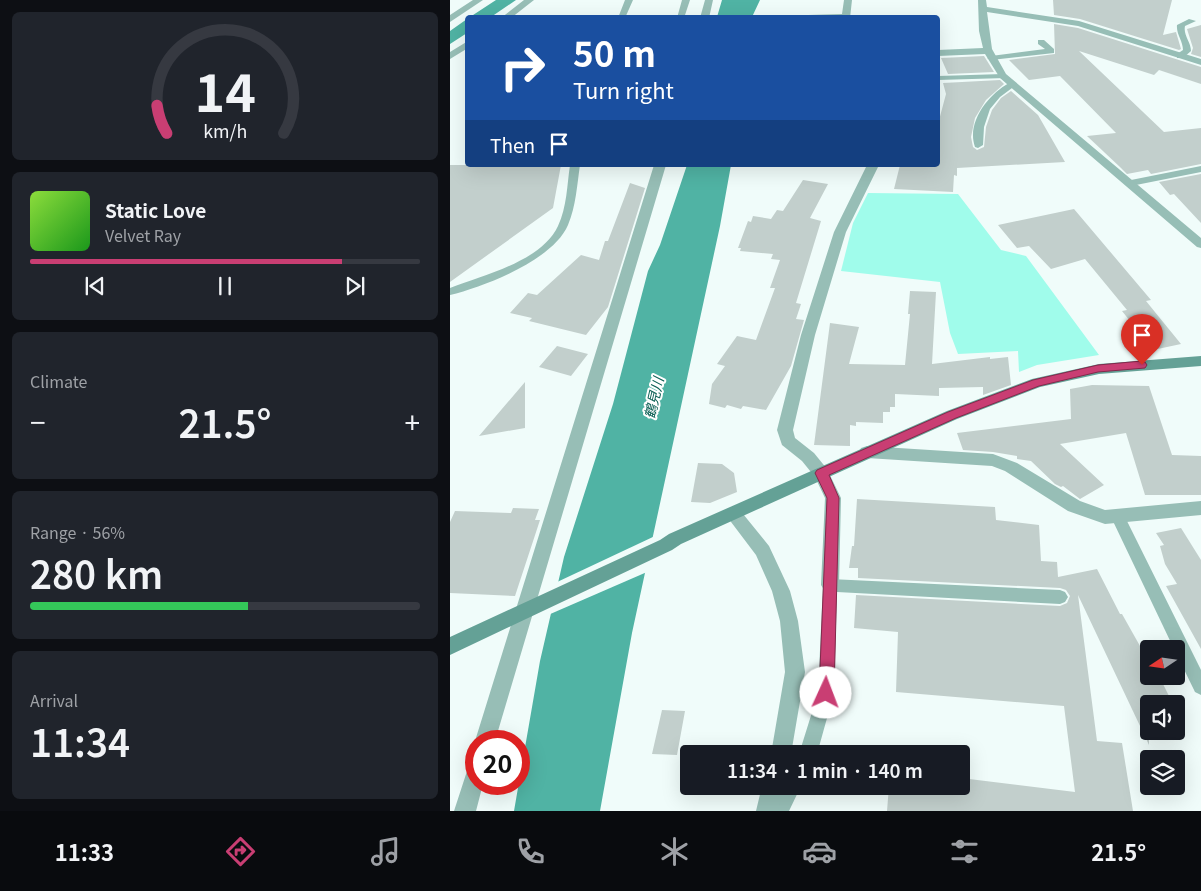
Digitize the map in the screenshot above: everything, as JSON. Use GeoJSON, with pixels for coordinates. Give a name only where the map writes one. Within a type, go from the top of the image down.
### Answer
{"type":"FeatureCollection","features":[{"type":"Feature","properties":{"kind":"street"},"geometry":{"type":"LineString","coordinates":[[450,19],[479,0]]}},
{"type":"Feature","properties":{"kind":"street"},"geometry":{"type":"LineString","coordinates":[[509,15],[530,0]]}},
{"type":"Feature","properties":{"kind":"street"},"geometry":{"type":"LineString","coordinates":[[705,15],[709,0]]}},
{"type":"Feature","properties":{"kind":"street"},"geometry":{"type":"LineString","coordinates":[[846,15],[848,0]]}},
{"type":"Feature","properties":{"kind":"street"},"geometry":{"type":"LineString","coordinates":[[1201,62],[1078,24],[982,4],[989,55],[1003,76],[1201,244]]}},
{"type":"Feature","properties":{"kind":"street"},"geometry":{"type":"LineString","coordinates":[[450,56],[455,49]]}},
{"type":"Feature","properties":{"kind":"street"},"geometry":{"type":"LineString","coordinates":[[940,53],[989,55]]}},
{"type":"Feature","properties":{"kind":"street"},"geometry":{"type":"LineString","coordinates":[[490,730],[531,609],[659,167]]}},
{"type":"Feature","properties":{"kind":"street"},"geometry":{"type":"LineString","coordinates":[[830,584],[833,498],[822,473],[788,441],[784,430],[808,335],[840,232],[872,167]]}},
{"type":"Feature","properties":{"kind":"street"},"geometry":{"type":"LineString","coordinates":[[450,646],[732,514],[952,415],[1037,383],[1098,368],[1201,361]]}},
{"type":"Feature","properties":{"kind":"street"},"geometry":{"type":"LineString","coordinates":[[867,452],[993,460],[1011,466],[1089,513],[1105,517],[1201,508]]}},
{"type":"Feature","properties":{"kind":"street"},"geometry":{"type":"LineString","coordinates":[[732,514],[763,551],[781,591],[789,621],[795,672],[783,745]]}},
{"type":"Feature","properties":{"kind":"street"},"geometry":{"type":"LineString","coordinates":[[465,811],[470,795]]}},
{"type":"Feature","properties":{"kind":"street"},"geometry":{"type":"LineString","coordinates":[[767,811],[771,795]]}},
{"type":"Feature","properties":{"kind":"lane"},"geometry":{"type":"LineString","coordinates":[[622,15],[629,0]]}},
{"type":"Feature","properties":{"kind":"lane"},"geometry":{"type":"LineString","coordinates":[[681,15],[686,0]]}},
{"type":"Feature","properties":{"kind":"lane"},"geometry":{"type":"LineString","coordinates":[[1180,56],[1187,51],[1187,44],[1180,31],[1182,25],[1192,21]]}},
{"type":"Feature","properties":{"kind":"lane"},"geometry":{"type":"LineString","coordinates":[[989,55],[1051,51],[1042,42]]}},
{"type":"Feature","properties":{"kind":"lane"},"geometry":{"type":"LineString","coordinates":[[940,78],[1003,76]]}},
{"type":"Feature","properties":{"kind":"lane"},"geometry":{"type":"LineString","coordinates":[[978,145],[977,132],[983,113],[1002,89],[1012,85]]}},
{"type":"Feature","properties":{"kind":"lane"},"geometry":{"type":"LineString","coordinates":[[450,292],[534,257],[557,238],[564,224],[575,167]]}},
{"type":"Feature","properties":{"kind":"lane"},"geometry":{"type":"LineString","coordinates":[[1131,183],[1201,169]]}},
{"type":"Feature","properties":{"kind":"lane"},"geometry":{"type":"LineString","coordinates":[[1118,517],[1201,687]]}},
{"type":"Feature","properties":{"kind":"lane"},"geometry":{"type":"LineString","coordinates":[[811,745],[826,693],[830,584],[1060,598]]}},
{"type":"Feature","properties":{"kind":"lane"},"geometry":{"type":"LineString","coordinates":[[779,811],[787,795]]}},
{"type":"Feature","properties":{"kind":"shaded area"},"geometry":{"type":"Polygon","coordinates":[[[868,193],[958,194],[1001,250],[1026,256],[1099,355],[1037,365],[1019,372],[1018,351],[958,354],[950,333],[940,282],[841,271],[853,223],[868,193]]]}},
{"type":"Feature","properties":{"kind":"water"},"geometry":{"type":"Polygon","coordinates":[[[496,0],[516,0],[494,15],[473,15],[496,0]]]}},
{"type":"Feature","properties":{"kind":"water"},"geometry":{"type":"Polygon","coordinates":[[[722,0],[760,0],[753,15],[718,15],[722,0]]]}},
{"type":"Feature","properties":{"kind":"water"},"geometry":{"type":"Polygon","coordinates":[[[465,20],[465,34],[450,44],[450,31],[465,20]]]}},
{"type":"Feature","properties":{"kind":"water","name":"鶴見川"},"geometry":{"type":"Polygon","coordinates":[[[686,167],[731,167],[720,226],[632,633],[600,811],[514,811],[517,795],[530,795],[530,730],[528,730],[540,661],[564,557],[613,404],[648,271],[660,245],[686,167]]]}},
{"type":"Feature","properties":{"kind":"pier"},"geometry":{"type":"Polygon","coordinates":[[[655,536],[647,572],[548,615],[555,583],[655,536]]]}},
{"type":"Feature","properties":{"kind":"building"},"geometry":{"type":"Polygon","coordinates":[[[1053,0],[1172,0],[1163,35],[1176,32],[1181,49],[1179,50],[1080,19],[1054,15],[1053,0]]]}},
{"type":"Feature","properties":{"kind":"building"},"geometry":{"type":"Polygon","coordinates":[[[1054,24],[1078,28],[1201,67],[1201,84],[1159,70],[1154,75],[1079,51],[1164,132],[1201,128],[1201,164],[1151,174],[1148,170],[1127,174],[1087,136],[1116,133],[1060,76],[1029,80],[1009,60],[1055,54],[1054,24]]]}},
{"type":"Feature","properties":{"kind":"building"},"geometry":{"type":"Polygon","coordinates":[[[1201,25],[1201,57],[1191,54],[1193,48],[1187,29],[1201,25]]]}},
{"type":"Feature","properties":{"kind":"building"},"geometry":{"type":"Polygon","coordinates":[[[984,56],[994,72],[948,74],[941,58],[984,56]]]}},
{"type":"Feature","properties":{"kind":"building"},"geometry":{"type":"Polygon","coordinates":[[[1000,80],[1004,84],[986,100],[975,118],[971,137],[973,147],[977,150],[984,147],[986,127],[992,110],[1001,98],[1011,91],[1038,115],[1065,162],[957,168],[957,176],[954,175],[953,192],[894,189],[900,167],[940,167],[940,116],[946,94],[943,83],[1000,80]]]}},
{"type":"Feature","properties":{"kind":"building"},"geometry":{"type":"Polygon","coordinates":[[[450,165],[465,165],[465,167],[561,167],[553,208],[450,282],[450,165]]]}},
{"type":"Feature","properties":{"kind":"building"},"geometry":{"type":"Polygon","coordinates":[[[1201,174],[1201,223],[1174,194],[1170,195],[1159,182],[1201,174]]]}},
{"type":"Feature","properties":{"kind":"building"},"geometry":{"type":"Polygon","coordinates":[[[803,180],[828,184],[810,218],[821,221],[796,303],[801,304],[796,319],[804,320],[791,366],[766,410],[743,406],[741,409],[727,405],[725,408],[709,404],[712,384],[725,366],[717,364],[737,336],[756,340],[775,288],[770,288],[780,260],[771,259],[773,254],[740,251],[741,248],[738,248],[748,221],[751,222],[753,216],[771,219],[777,210],[783,211],[803,180]]]}},
{"type":"Feature","properties":{"kind":"building"},"geometry":{"type":"Polygon","coordinates":[[[630,183],[645,188],[608,307],[586,335],[529,321],[532,318],[510,313],[528,293],[537,295],[581,255],[599,260],[605,241],[608,241],[630,183]]]}},
{"type":"Feature","properties":{"kind":"building"},"geometry":{"type":"Polygon","coordinates":[[[1074,209],[1151,300],[1146,301],[1181,344],[1153,350],[1122,311],[1127,310],[1085,259],[1051,269],[1029,246],[1017,248],[998,225],[1074,209]]]}},
{"type":"Feature","properties":{"kind":"building"},"geometry":{"type":"Polygon","coordinates":[[[910,291],[936,292],[932,364],[990,357],[990,359],[1008,357],[1011,385],[983,395],[983,387],[939,388],[939,396],[895,394],[895,407],[890,407],[890,412],[883,412],[883,423],[856,422],[856,426],[850,425],[850,446],[814,445],[830,323],[859,327],[849,364],[905,365],[910,314],[908,314],[910,291]]]}},
{"type":"Feature","properties":{"kind":"building"},"geometry":{"type":"Polygon","coordinates":[[[557,346],[588,354],[571,376],[539,367],[557,346]]]}},
{"type":"Feature","properties":{"kind":"building"},"geometry":{"type":"Polygon","coordinates":[[[525,382],[525,428],[479,436],[525,382]]]}},
{"type":"Feature","properties":{"kind":"building"},"geometry":{"type":"Polygon","coordinates":[[[1092,385],[1149,386],[1172,455],[1201,456],[1201,495],[1145,495],[1126,433],[1060,444],[1104,485],[1080,499],[1063,486],[1055,484],[1031,461],[1017,459],[1017,456],[993,452],[963,450],[957,433],[1071,419],[1070,389],[1092,385]]]}},
{"type":"Feature","properties":{"kind":"building"},"geometry":{"type":"Polygon","coordinates":[[[698,463],[722,464],[734,473],[737,492],[710,503],[691,502],[698,463]]]}},
{"type":"Feature","properties":{"kind":"building"},"geometry":{"type":"Polygon","coordinates":[[[857,499],[995,507],[996,520],[1039,525],[1041,561],[1057,562],[1058,577],[1097,569],[1120,614],[1122,614],[1140,646],[1140,685],[1164,685],[1168,695],[1140,695],[1140,726],[1078,595],[1097,741],[1122,743],[1133,811],[887,811],[888,795],[970,795],[970,779],[1075,792],[1064,706],[896,692],[898,632],[854,628],[856,595],[1060,606],[1067,603],[1070,596],[1066,590],[1060,588],[858,578],[858,568],[849,568],[852,546],[854,546],[857,499]]]}},
{"type":"Feature","properties":{"kind":"building"},"geometry":{"type":"Polygon","coordinates":[[[513,508],[539,509],[535,520],[540,520],[515,596],[450,593],[450,522],[455,511],[511,513],[513,508]]]}},
{"type":"Feature","properties":{"kind":"building"},"geometry":{"type":"Polygon","coordinates":[[[1181,528],[1201,560],[1201,649],[1166,586],[1177,584],[1165,564],[1160,546],[1164,545],[1156,533],[1181,528]]]}},
{"type":"Feature","properties":{"kind":"building"},"geometry":{"type":"Polygon","coordinates":[[[662,710],[685,711],[677,755],[652,754],[662,710]]]}},
{"type":"Feature","properties":{"kind":"route"},"geometry":{"type":"LineString","coordinates":[[826,693],[833,498],[822,473],[952,415],[1037,383],[1098,368],[1142,365]]}}]}
